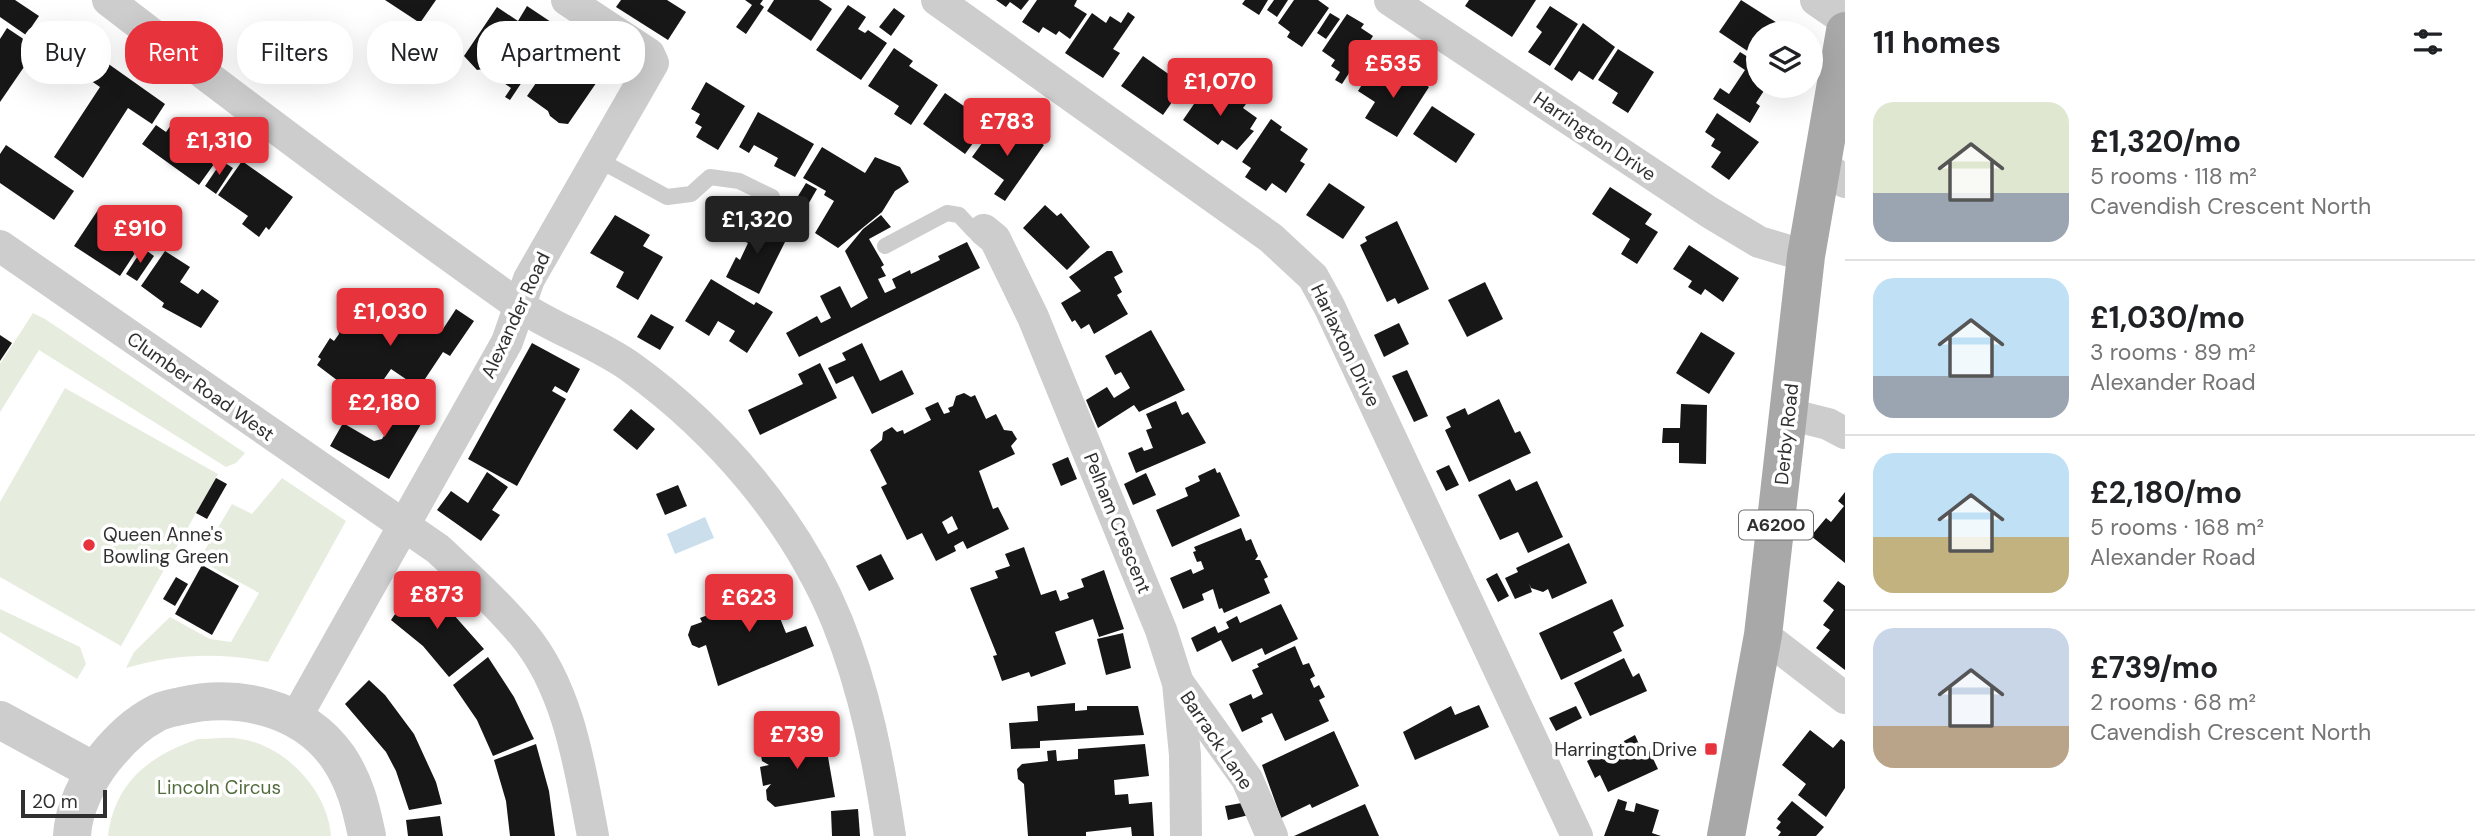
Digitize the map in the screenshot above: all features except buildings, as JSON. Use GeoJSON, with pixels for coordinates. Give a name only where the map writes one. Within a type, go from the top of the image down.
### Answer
{"type":"FeatureCollection","features":[{"type":"Feature","properties":{"kind":"main road","name":"Derby Road"},"geometry":{"type":"LineString","coordinates":[[1726,836],[1763,635],[1806,256],[1833,173],[1845,31]]}},
{"type":"Feature","properties":{"kind":"street"},"geometry":{"type":"LineString","coordinates":[[108,0],[519,305],[631,367],[670,399],[730,457],[784,525],[810,566],[838,622],[872,729],[890,836]]}},
{"type":"Feature","properties":{"kind":"street","name":"Alexander Road"},"geometry":{"type":"LineString","coordinates":[[295,719],[507,342],[528,279],[653,58],[567,0]]}},
{"type":"Feature","properties":{"kind":"street","name":"Harlaxton Drive"},"geometry":{"type":"LineString","coordinates":[[937,0],[1270,238],[1313,277],[1577,836]]}},
{"type":"Feature","properties":{"kind":"street","name":"Harrington Drive"},"geometry":{"type":"LineString","coordinates":[[1390,0],[1709,212],[1759,242],[1806,256]]}},
{"type":"Feature","properties":{"kind":"street"},"geometry":{"type":"LineString","coordinates":[[1816,0],[1845,20]]}},
{"type":"Feature","properties":{"kind":"street","name":"Pelham Crescent"},"geometry":{"type":"LineString","coordinates":[[984,230],[995,239],[1033,317],[1129,547],[1178,683],[1185,755],[1186,836]]}},
{"type":"Feature","properties":{"kind":"street","name":"Clumber Road West"},"geometry":{"type":"LineString","coordinates":[[0,246],[439,549],[475,583],[524,635],[564,711],[593,836]]}},
{"type":"Feature","properties":{"kind":"street"},"geometry":{"type":"LineString","coordinates":[[1788,414],[1828,424],[1845,433]]}},
{"type":"Feature","properties":{"kind":"street"},"geometry":{"type":"LineString","coordinates":[[1763,635],[1845,698]]}},
{"type":"Feature","properties":{"kind":"street","name":"Barrack Lane"},"geometry":{"type":"LineString","coordinates":[[1178,683],[1247,779],[1272,836]]}},
{"type":"Feature","properties":{"kind":"street"},"geometry":{"type":"LineString","coordinates":[[72,836],[72,823],[94,771],[125,733],[158,712],[210,699],[255,703],[295,719],[319,737],[337,756],[358,793],[367,836]]}},
{"type":"Feature","properties":{"kind":"street"},"geometry":{"type":"LineString","coordinates":[[0,720],[94,771]]}},
{"type":"Feature","properties":{"kind":"lane"},"geometry":{"type":"LineString","coordinates":[[597,159],[667,197],[691,194],[710,177],[739,181],[772,197]]}},
{"type":"Feature","properties":{"kind":"lane"},"geometry":{"type":"LineString","coordinates":[[885,246],[947,213],[958,215],[974,231],[984,230]]}},
{"type":"Feature","properties":{"kind":"green space"},"geometry":{"type":"Polygon","coordinates":[[[33,313],[245,453],[236,463],[226,467],[39,350],[0,412],[0,364],[33,313]]]}},
{"type":"Feature","properties":{"kind":"green space","name":"Queen Anne's Bowling Green"},"geometry":{"type":"Polygon","coordinates":[[[65,388],[218,474],[121,646],[0,577],[0,502],[65,388]]]}},
{"type":"Feature","properties":{"kind":"green space"},"geometry":{"type":"Polygon","coordinates":[[[282,478],[346,521],[268,662],[197,656],[126,668],[134,652],[170,617],[210,639],[231,642],[259,593],[199,560],[232,504],[252,514],[282,478]]]}},
{"type":"Feature","properties":{"kind":"green space"},"geometry":{"type":"Polygon","coordinates":[[[0,609],[80,647],[86,664],[77,679],[0,632],[0,609]]]}},
{"type":"Feature","properties":{"kind":"green space","name":"Lincoln Circus"},"geometry":{"type":"Polygon","coordinates":[[[198,739],[241,739],[258,743],[288,761],[313,787],[328,819],[331,836],[108,836],[118,800],[137,774],[164,754],[198,739]]]}},
{"type":"Feature","properties":{"kind":"water"},"geometry":{"type":"Polygon","coordinates":[[[705,517],[714,538],[675,554],[667,534],[705,517]]]}},
{"type":"Feature","properties":{"kind":"place","name":"Queen Anne's Bowling Green"},"geometry":{"type":"Point","coordinates":[89,545]}},
{"type":"Feature","properties":{"kind":"place","name":"Harrington Drive"},"geometry":{"type":"Point","coordinates":[1711,749]}}]}
